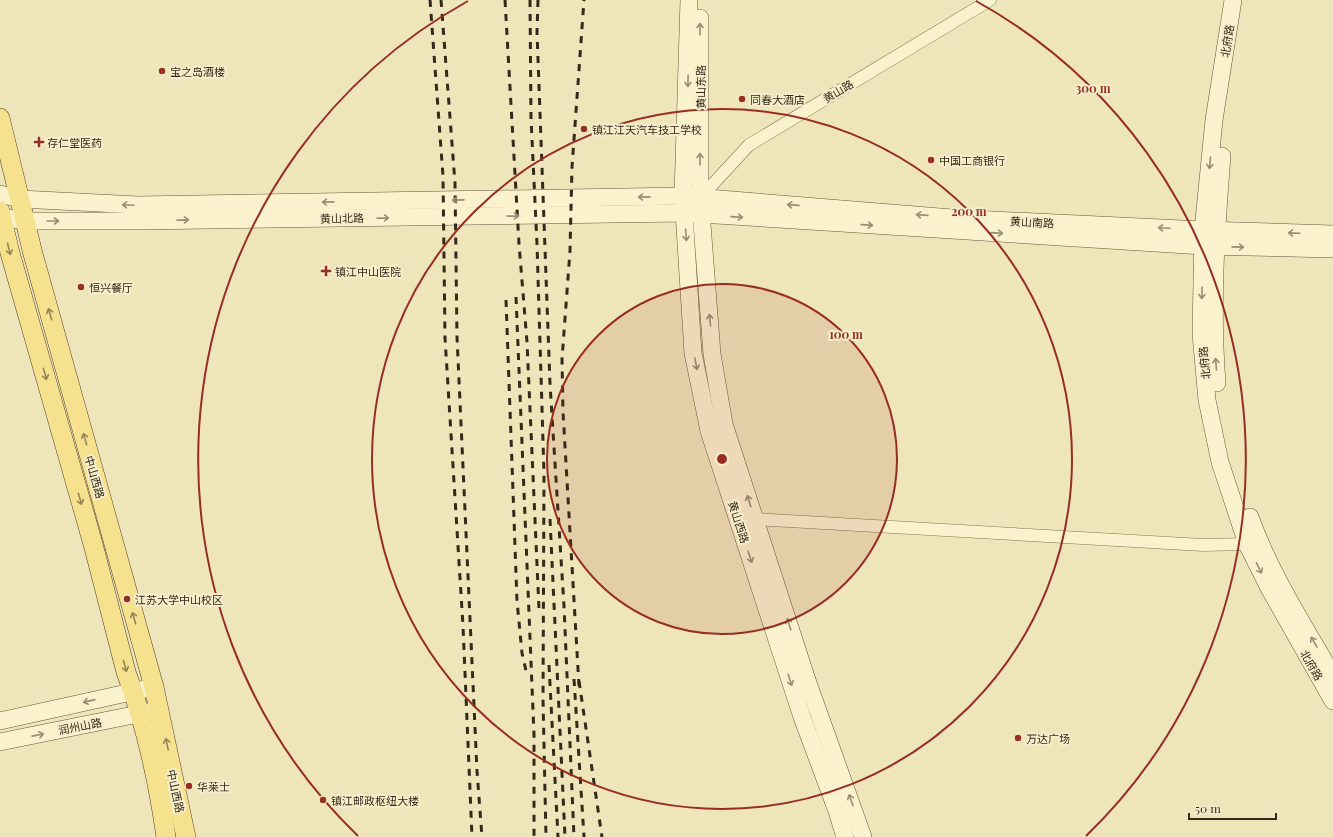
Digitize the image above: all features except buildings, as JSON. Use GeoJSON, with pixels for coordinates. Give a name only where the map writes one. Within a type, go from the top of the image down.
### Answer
{"type":"FeatureCollection","features":[{"type":"Feature","properties":{"kind":"main road","name":"黄山东路"},"geometry":{"type":"LineString","coordinates":[[689,0],[692,205]]}},
{"type":"Feature","properties":{"kind":"main road","name":"黄山东路"},"geometry":{"type":"LineString","coordinates":[[692,205],[700,0]]}},
{"type":"Feature","properties":{"kind":"main road","name":"北府路"},"geometry":{"type":"LineString","coordinates":[[1233,0],[1214,120],[1210,238],[1213,333],[1218,401],[1230,463],[1252,541],[1269,588],[1333,701]]}},
{"type":"Feature","properties":{"kind":"main road","name":"北府路"},"geometry":{"type":"LineString","coordinates":[[1210,238],[1224,124],[1243,0]]}},
{"type":"Feature","properties":{"kind":"main road","name":"中山西路"},"geometry":{"type":"LineString","coordinates":[[0,118],[20,199],[154,687],[186,837]]}},
{"type":"Feature","properties":{"kind":"main road","name":"黄山北路"},"geometry":{"type":"LineString","coordinates":[[0,194],[20,199],[138,205],[692,205]]}},
{"type":"Feature","properties":{"kind":"main road","name":"黄山北路"},"geometry":{"type":"LineString","coordinates":[[0,215],[26,221],[692,205]]}},
{"type":"Feature","properties":{"kind":"main road","name":"黄山南路"},"geometry":{"type":"LineString","coordinates":[[692,205],[952,218],[1333,249]]}},
{"type":"Feature","properties":{"kind":"main road","name":"黄山西路"},"geometry":{"type":"LineString","coordinates":[[692,205],[712,354],[724,424],[807,680],[863,837]]}},
{"type":"Feature","properties":{"kind":"main road","name":"黄山西路"},"geometry":{"type":"LineString","coordinates":[[692,205],[693,353],[709,431],[802,717],[837,811],[845,837]]}},
{"type":"Feature","properties":{"kind":"main road","name":"中山西路"},"geometry":{"type":"LineString","coordinates":[[0,215],[93,544],[126,672],[140,715],[159,792],[166,837]]}},
{"type":"Feature","properties":{"kind":"main road","name":"黄山南路"},"geometry":{"type":"LineString","coordinates":[[1210,238],[1333,234]]}},
{"type":"Feature","properties":{"kind":"main road","name":"北府路"},"geometry":{"type":"LineString","coordinates":[[1252,541],[1279,581],[1333,676]]}},
{"type":"Feature","properties":{"kind":"main road","name":"润州山路"},"geometry":{"type":"LineString","coordinates":[[0,721],[154,687]]}},
{"type":"Feature","properties":{"kind":"main road","name":"润州山路"},"geometry":{"type":"LineString","coordinates":[[0,742],[159,710]]}},
{"type":"Feature","properties":{"kind":"street","name":"黄山路"},"geometry":{"type":"LineString","coordinates":[[692,205],[749,145],[990,0]]}},
{"type":"Feature","properties":{"kind":"street"},"geometry":{"type":"LineString","coordinates":[[755,519],[1195,545],[1252,541]]}},
{"type":"Feature","properties":{"kind":"railway"},"geometry":{"type":"LineString","coordinates":[[430,0],[443,176],[445,338],[463,626],[472,837]]}},
{"type":"Feature","properties":{"kind":"railway"},"geometry":{"type":"LineString","coordinates":[[441,0],[455,183],[457,337],[477,771],[482,837]]}},
{"type":"Feature","properties":{"kind":"railway"},"geometry":{"type":"LineString","coordinates":[[505,0],[519,244],[527,342],[539,609]]}},
{"type":"Feature","properties":{"kind":"railway"},"geometry":{"type":"LineString","coordinates":[[530,0],[531,118],[537,244],[544,474],[543,699],[546,837]]}},
{"type":"Feature","properties":{"kind":"railway"},"geometry":{"type":"LineString","coordinates":[[538,0],[537,32],[550,384],[564,606],[574,837]]}},
{"type":"Feature","properties":{"kind":"railway"},"geometry":{"type":"LineString","coordinates":[[579,686],[563,412],[562,359],[570,251],[572,167],[584,0]]}},
{"type":"Feature","properties":{"kind":"railway"},"geometry":{"type":"LineString","coordinates":[[516,297],[534,735],[534,837]]}},
{"type":"Feature","properties":{"kind":"railway"},"geometry":{"type":"LineString","coordinates":[[506,300],[517,601],[522,653],[527,675]]}},
{"type":"Feature","properties":{"kind":"railway"},"geometry":{"type":"LineString","coordinates":[[550,519],[565,837]]}},
{"type":"Feature","properties":{"kind":"railway"},"geometry":{"type":"LineString","coordinates":[[549,665],[558,837]]}},
{"type":"Feature","properties":{"kind":"railway"},"geometry":{"type":"LineString","coordinates":[[574,679],[584,837]]}},
{"type":"Feature","properties":{"kind":"railway"},"geometry":{"type":"LineString","coordinates":[[579,681],[602,837]]}},
{"type":"Feature","properties":{"kind":"place","name":"宝之岛酒楼"},"geometry":{"type":"Point","coordinates":[162,71]}},
{"type":"Feature","properties":{"kind":"place","name":"同春大酒店"},"geometry":{"type":"Point","coordinates":[742,99]}},
{"type":"Feature","properties":{"kind":"place","name":"镇江江天汽车技工学校"},"geometry":{"type":"Point","coordinates":[584,129]}},
{"type":"Feature","properties":{"kind":"place","name":"存仁堂医药"},"geometry":{"type":"Point","coordinates":[39,142]}},
{"type":"Feature","properties":{"kind":"place","name":"中国工商银行"},"geometry":{"type":"Point","coordinates":[931,160]}},
{"type":"Feature","properties":{"kind":"place","name":"镇江中山医院"},"geometry":{"type":"Point","coordinates":[326,271]}},
{"type":"Feature","properties":{"kind":"place","name":"恒兴餐厅"},"geometry":{"type":"Point","coordinates":[81,287]}},
{"type":"Feature","properties":{"kind":"place","name":"江苏大学中山校区"},"geometry":{"type":"Point","coordinates":[127,599]}},
{"type":"Feature","properties":{"kind":"place","name":"万达广场"},"geometry":{"type":"Point","coordinates":[1018,738]}},
{"type":"Feature","properties":{"kind":"place","name":"华莱士"},"geometry":{"type":"Point","coordinates":[189,786]}},
{"type":"Feature","properties":{"kind":"place","name":"镇江邮政枢纽大楼"},"geometry":{"type":"Point","coordinates":[323,800]}}]}
